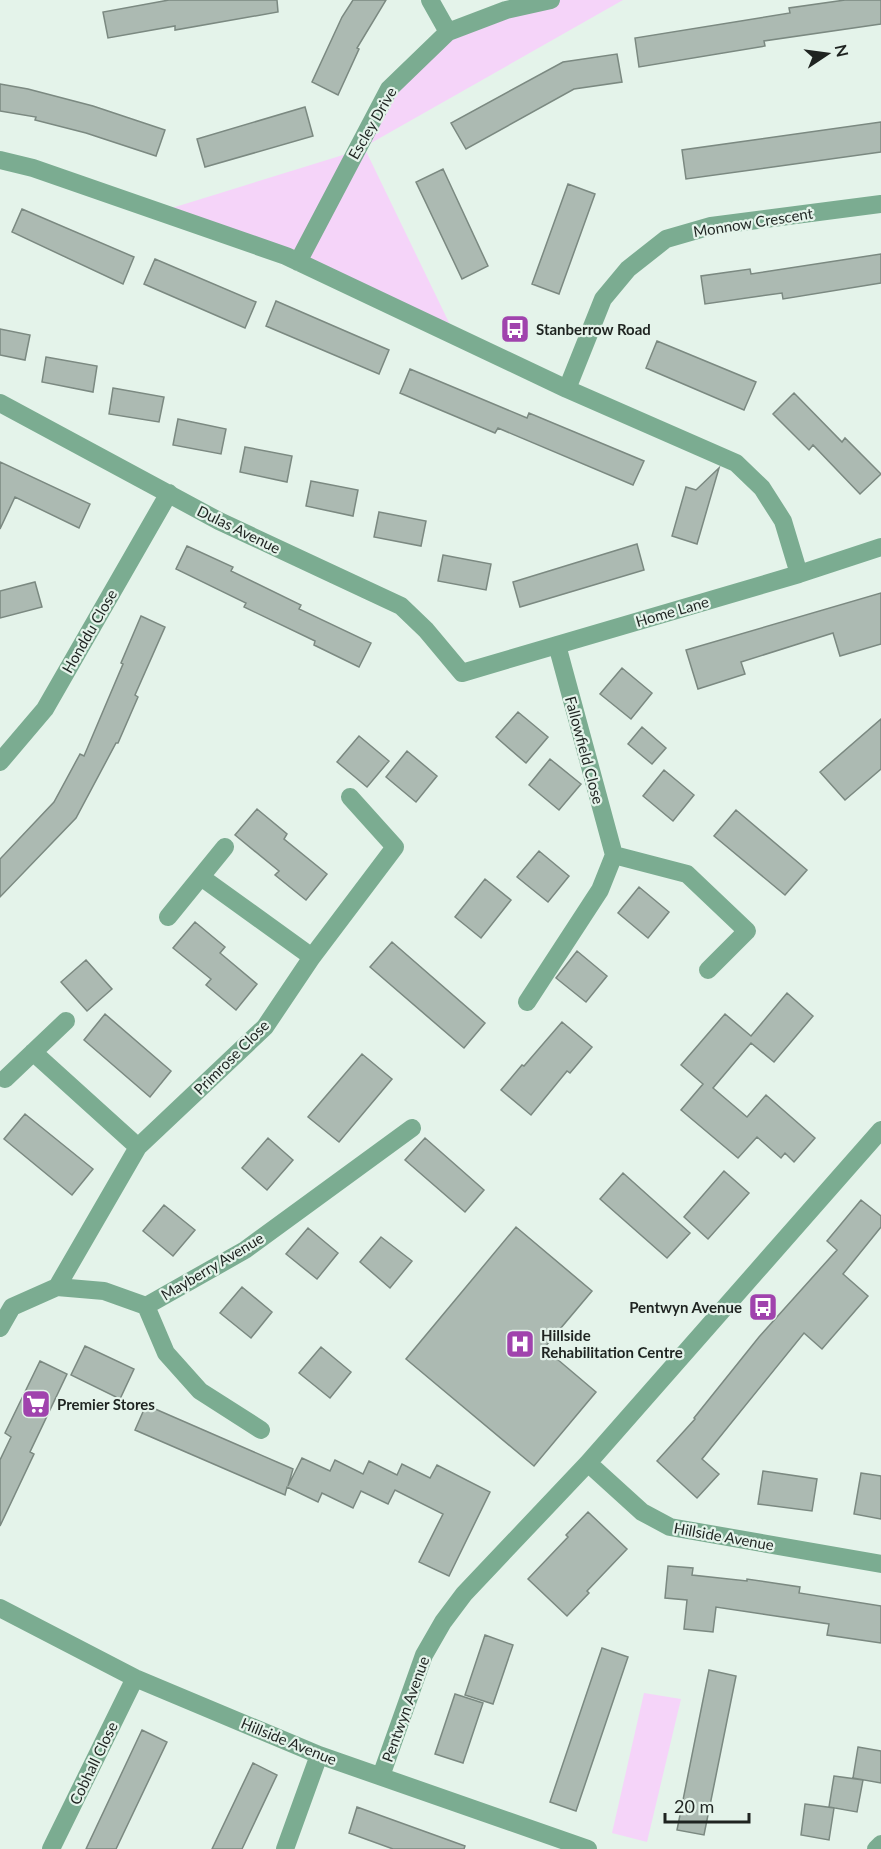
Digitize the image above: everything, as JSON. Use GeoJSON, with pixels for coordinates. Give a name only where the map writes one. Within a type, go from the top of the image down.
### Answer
{"type":"FeatureCollection","features":[{"type":"Feature","properties":{"kind":"street"},"geometry":{"type":"LineString","coordinates":[[430,0],[448,32]]}},
{"type":"Feature","properties":{"kind":"street","name":"Escley Drive"},"geometry":{"type":"LineString","coordinates":[[298,262],[388,89],[448,32],[506,10],[552,0]]}},
{"type":"Feature","properties":{"kind":"street"},"geometry":{"type":"LineString","coordinates":[[0,160],[33,168],[298,262],[567,389],[736,463],[762,488],[783,521],[800,574]]}},
{"type":"Feature","properties":{"kind":"street","name":"Monnow Crescent"},"geometry":{"type":"LineString","coordinates":[[567,389],[603,299],[628,269],[666,239],[711,226],[881,204]]}},
{"type":"Feature","properties":{"kind":"street","name":"Dulas Avenue"},"geometry":{"type":"LineString","coordinates":[[0,403],[219,521],[400,606],[426,630],[462,673]]}},
{"type":"Feature","properties":{"kind":"street","name":"Honddu Close"},"geometry":{"type":"LineString","coordinates":[[0,762],[45,709],[169,493]]}},
{"type":"Feature","properties":{"kind":"street","name":"Home Lane"},"geometry":{"type":"LineString","coordinates":[[462,673],[800,574],[881,547]]}},
{"type":"Feature","properties":{"kind":"street","name":"Fallowfield Close"},"geometry":{"type":"LineString","coordinates":[[557,645],[614,855]]}},
{"type":"Feature","properties":{"kind":"street","name":"Primrose Close"},"geometry":{"type":"LineString","coordinates":[[57,1287],[138,1147],[265,1027],[312,957],[395,848],[350,797]]}},
{"type":"Feature","properties":{"kind":"street"},"geometry":{"type":"LineString","coordinates":[[168,917],[225,847]]}},
{"type":"Feature","properties":{"kind":"street"},"geometry":{"type":"LineString","coordinates":[[527,1002],[600,890],[614,855],[687,874],[747,931],[708,970]]}},
{"type":"Feature","properties":{"kind":"street"},"geometry":{"type":"LineString","coordinates":[[201,877],[312,957]]}},
{"type":"Feature","properties":{"kind":"street"},"geometry":{"type":"LineString","coordinates":[[5,1079],[66,1021]]}},
{"type":"Feature","properties":{"kind":"street"},"geometry":{"type":"LineString","coordinates":[[33,1052],[138,1147]]}},
{"type":"Feature","properties":{"kind":"street","name":"Mayberry Avenue"},"geometry":{"type":"LineString","coordinates":[[0,1328],[12,1307],[57,1287],[104,1291],[146,1306],[245,1250],[412,1128]]}},
{"type":"Feature","properties":{"kind":"street","name":"Pentwyn Avenue"},"geometry":{"type":"LineString","coordinates":[[381,1776],[424,1655],[443,1622],[464,1594],[588,1463],[881,1130]]}},
{"type":"Feature","properties":{"kind":"street"},"geometry":{"type":"LineString","coordinates":[[146,1306],[166,1353],[200,1391],[261,1430]]}},
{"type":"Feature","properties":{"kind":"street","name":"Hillside Avenue"},"geometry":{"type":"LineString","coordinates":[[588,1463],[642,1512],[670,1527],[881,1564]]}},
{"type":"Feature","properties":{"kind":"street","name":"Hillside Avenue"},"geometry":{"type":"LineString","coordinates":[[0,1608],[135,1678],[319,1755],[588,1849]]}},
{"type":"Feature","properties":{"kind":"street","name":"Cobhall Close"},"geometry":{"type":"LineString","coordinates":[[51,1849],[135,1678]]}},
{"type":"Feature","properties":{"kind":"street"},"geometry":{"type":"LineString","coordinates":[[285,1849],[319,1755]]}},
{"type":"Feature","properties":{"kind":"street"},"geometry":{"type":"LineString","coordinates":[[876,1849],[881,1844]]}},
{"type":"Feature","properties":{"kind":"shaded area"},"geometry":{"type":"Polygon","coordinates":[[[551,0],[623,0],[364,147],[456,337],[159,212],[356,151],[389,89],[448,32],[551,0]]]}},
{"type":"Feature","properties":{"kind":"shaded area"},"geometry":{"type":"Polygon","coordinates":[[[644,1693],[681,1699],[647,1842],[612,1833],[644,1693]]]}},
{"type":"Feature","properties":{"kind":"building"},"geometry":{"type":"Polygon","coordinates":[[[169,0],[277,0],[278,12],[175,30],[175,26],[108,38],[103,12],[169,0]]]}},
{"type":"Feature","properties":{"kind":"building"},"geometry":{"type":"Polygon","coordinates":[[[353,0],[386,0],[357,48],[359,49],[338,95],[312,82],[342,17],[353,0]]]}},
{"type":"Feature","properties":{"kind":"building"},"geometry":{"type":"Polygon","coordinates":[[[845,0],[881,0],[881,24],[764,41],[765,46],[639,67],[635,38],[790,13],[789,8],[845,0]]]}},
{"type":"Feature","properties":{"kind":"building"},"geometry":{"type":"Polygon","coordinates":[[[617,54],[622,82],[574,89],[466,149],[451,123],[563,62],[617,54]]]}},
{"type":"Feature","properties":{"kind":"building"},"geometry":{"type":"Polygon","coordinates":[[[0,84],[93,106],[165,130],[156,156],[86,133],[35,120],[36,117],[0,111],[0,84]]]}},
{"type":"Feature","properties":{"kind":"building"},"geometry":{"type":"Polygon","coordinates":[[[305,107],[313,136],[205,167],[197,139],[305,107]]]}},
{"type":"Feature","properties":{"kind":"building"},"geometry":{"type":"Polygon","coordinates":[[[881,122],[881,152],[686,179],[682,150],[881,122]]]}},
{"type":"Feature","properties":{"kind":"building"},"geometry":{"type":"Polygon","coordinates":[[[443,169],[488,266],[462,279],[416,182],[443,169]]]}},
{"type":"Feature","properties":{"kind":"building"},"geometry":{"type":"Polygon","coordinates":[[[568,184],[595,194],[559,294],[532,284],[568,184]]]}},
{"type":"Feature","properties":{"kind":"building"},"geometry":{"type":"Polygon","coordinates":[[[22,209],[134,257],[123,284],[12,232],[22,209]]]}},
{"type":"Feature","properties":{"kind":"building"},"geometry":{"type":"Polygon","coordinates":[[[881,254],[881,283],[783,299],[782,293],[705,304],[701,276],[750,269],[751,274],[881,254]]]}},
{"type":"Feature","properties":{"kind":"building"},"geometry":{"type":"Polygon","coordinates":[[[155,259],[256,302],[245,328],[144,284],[155,259]]]}},
{"type":"Feature","properties":{"kind":"building"},"geometry":{"type":"Polygon","coordinates":[[[276,301],[389,350],[379,374],[266,326],[276,301]]]}},
{"type":"Feature","properties":{"kind":"building"},"geometry":{"type":"Polygon","coordinates":[[[0,329],[30,335],[25,360],[0,355],[0,329]]]}},
{"type":"Feature","properties":{"kind":"building"},"geometry":{"type":"Polygon","coordinates":[[[657,341],[756,382],[744,410],[646,368],[657,341]]]}},
{"type":"Feature","properties":{"kind":"building"},"geometry":{"type":"Polygon","coordinates":[[[46,357],[97,366],[93,392],[42,382],[46,357]]]}},
{"type":"Feature","properties":{"kind":"building"},"geometry":{"type":"Polygon","coordinates":[[[410,369],[527,418],[529,413],[644,461],[633,485],[498,428],[495,433],[400,393],[410,369]]]}},
{"type":"Feature","properties":{"kind":"building"},"geometry":{"type":"Polygon","coordinates":[[[113,388],[164,397],[159,422],[109,414],[113,388]]]}},
{"type":"Feature","properties":{"kind":"building"},"geometry":{"type":"Polygon","coordinates":[[[794,393],[842,442],[845,438],[881,474],[860,494],[813,445],[809,450],[773,414],[794,393]]]}},
{"type":"Feature","properties":{"kind":"building"},"geometry":{"type":"Polygon","coordinates":[[[178,419],[226,429],[221,454],[173,445],[178,419]]]}},
{"type":"Feature","properties":{"kind":"building"},"geometry":{"type":"Polygon","coordinates":[[[245,447],[292,456],[287,482],[240,472],[245,447]]]}},
{"type":"Feature","properties":{"kind":"building"},"geometry":{"type":"Polygon","coordinates":[[[0,462],[90,504],[79,528],[15,497],[0,529],[0,462]]]}},
{"type":"Feature","properties":{"kind":"building"},"geometry":{"type":"Polygon","coordinates":[[[719,468],[697,544],[672,536],[686,487],[696,490],[719,468]]]}},
{"type":"Feature","properties":{"kind":"building"},"geometry":{"type":"Polygon","coordinates":[[[311,481],[358,490],[353,516],[306,506],[311,481]]]}},
{"type":"Feature","properties":{"kind":"building"},"geometry":{"type":"Polygon","coordinates":[[[379,512],[426,521],[421,546],[374,537],[379,512]]]}},
{"type":"Feature","properties":{"kind":"building"},"geometry":{"type":"Polygon","coordinates":[[[637,544],[644,570],[520,607],[513,582],[637,544]]]}},
{"type":"Feature","properties":{"kind":"building"},"geometry":{"type":"Polygon","coordinates":[[[187,546],[233,567],[231,571],[301,605],[299,609],[371,643],[359,667],[314,645],[315,641],[244,607],[246,603],[176,569],[187,546]]]}},
{"type":"Feature","properties":{"kind":"building"},"geometry":{"type":"Polygon","coordinates":[[[443,555],[491,564],[486,590],[438,581],[443,555]]]}},
{"type":"Feature","properties":{"kind":"building"},"geometry":{"type":"Polygon","coordinates":[[[35,582],[42,607],[0,618],[0,591],[35,582]]]}},
{"type":"Feature","properties":{"kind":"building"},"geometry":{"type":"Polygon","coordinates":[[[881,593],[881,644],[840,656],[833,633],[741,662],[745,674],[698,689],[686,650],[881,593]]]}},
{"type":"Feature","properties":{"kind":"building"},"geometry":{"type":"Polygon","coordinates":[[[141,616],[165,627],[135,695],[138,697],[118,743],[76,818],[0,897],[0,859],[54,802],[80,754],[84,756],[141,616]]]}},
{"type":"Feature","properties":{"kind":"building"},"geometry":{"type":"Polygon","coordinates":[[[622,668],[652,693],[631,719],[600,694],[622,668]]]}},
{"type":"Feature","properties":{"kind":"building"},"geometry":{"type":"Polygon","coordinates":[[[518,712],[548,737],[526,763],[496,737],[518,712]]]}},
{"type":"Feature","properties":{"kind":"building"},"geometry":{"type":"Polygon","coordinates":[[[881,719],[881,769],[845,800],[820,772],[881,719]]]}},
{"type":"Feature","properties":{"kind":"building"},"geometry":{"type":"Polygon","coordinates":[[[642,727],[666,748],[652,764],[628,744],[642,727]]]}},
{"type":"Feature","properties":{"kind":"building"},"geometry":{"type":"Polygon","coordinates":[[[359,736],[389,761],[367,787],[337,762],[359,736]]]}},
{"type":"Feature","properties":{"kind":"building"},"geometry":{"type":"Polygon","coordinates":[[[407,751],[437,776],[416,802],[386,777],[407,751]]]}},
{"type":"Feature","properties":{"kind":"building"},"geometry":{"type":"Polygon","coordinates":[[[550,759],[581,784],[559,810],[529,785],[550,759]]]}},
{"type":"Feature","properties":{"kind":"building"},"geometry":{"type":"Polygon","coordinates":[[[664,770],[694,795],[673,821],[643,796],[664,770]]]}},
{"type":"Feature","properties":{"kind":"building"},"geometry":{"type":"Polygon","coordinates":[[[257,809],[287,834],[284,839],[327,874],[306,900],[275,875],[279,871],[235,835],[257,809]]]}},
{"type":"Feature","properties":{"kind":"building"},"geometry":{"type":"Polygon","coordinates":[[[736,810],[807,870],[785,895],[714,836],[736,810]]]}},
{"type":"Feature","properties":{"kind":"building"},"geometry":{"type":"Polygon","coordinates":[[[539,851],[569,876],[548,902],[517,877],[539,851]]]}},
{"type":"Feature","properties":{"kind":"building"},"geometry":{"type":"Polygon","coordinates":[[[485,879],[511,900],[481,938],[455,917],[485,879]]]}},
{"type":"Feature","properties":{"kind":"building"},"geometry":{"type":"Polygon","coordinates":[[[639,887],[669,912],[648,938],[618,913],[639,887]]]}},
{"type":"Feature","properties":{"kind":"building"},"geometry":{"type":"Polygon","coordinates":[[[195,922],[225,947],[220,953],[257,984],[236,1010],[206,985],[211,979],[173,948],[195,922]]]}},
{"type":"Feature","properties":{"kind":"building"},"geometry":{"type":"Polygon","coordinates":[[[392,942],[485,1023],[464,1048],[370,967],[392,942]]]}},
{"type":"Feature","properties":{"kind":"building"},"geometry":{"type":"Polygon","coordinates":[[[577,951],[607,976],[586,1002],[556,978],[577,951]]]}},
{"type":"Feature","properties":{"kind":"building"},"geometry":{"type":"Polygon","coordinates":[[[86,960],[112,989],[87,1011],[61,982],[86,960]]]}},
{"type":"Feature","properties":{"kind":"building"},"geometry":{"type":"Polygon","coordinates":[[[787,993],[813,1016],[774,1062],[751,1043],[713,1088],[747,1117],[766,1095],[815,1138],[794,1162],[785,1153],[781,1158],[757,1137],[738,1158],[681,1110],[703,1084],[681,1065],[725,1014],[751,1036],[787,993]]]}},
{"type":"Feature","properties":{"kind":"building"},"geometry":{"type":"Polygon","coordinates":[[[105,1014],[171,1071],[150,1097],[84,1040],[105,1014]]]}},
{"type":"Feature","properties":{"kind":"building"},"geometry":{"type":"Polygon","coordinates":[[[562,1022],[592,1047],[570,1073],[567,1071],[531,1115],[501,1090],[562,1022]]]}},
{"type":"Feature","properties":{"kind":"building"},"geometry":{"type":"Polygon","coordinates":[[[362,1054],[392,1079],[339,1142],[308,1117],[362,1054]]]}},
{"type":"Feature","properties":{"kind":"building"},"geometry":{"type":"Polygon","coordinates":[[[25,1114],[93,1169],[72,1195],[4,1139],[25,1114]]]}},
{"type":"Feature","properties":{"kind":"building"},"geometry":{"type":"Polygon","coordinates":[[[268,1138],[293,1160],[267,1190],[242,1168],[268,1138]]]}},
{"type":"Feature","properties":{"kind":"building"},"geometry":{"type":"Polygon","coordinates":[[[425,1138],[484,1190],[465,1212],[405,1160],[425,1138]]]}},
{"type":"Feature","properties":{"kind":"building"},"geometry":{"type":"Polygon","coordinates":[[[724,1171],[749,1193],[708,1239],[684,1217],[724,1171]]]}},
{"type":"Feature","properties":{"kind":"building"},"geometry":{"type":"Polygon","coordinates":[[[623,1173],[690,1233],[667,1258],[600,1199],[623,1173]]]}},
{"type":"Feature","properties":{"kind":"building"},"geometry":{"type":"Polygon","coordinates":[[[861,1200],[881,1216],[881,1227],[843,1274],[868,1296],[822,1349],[804,1333],[702,1459],[719,1474],[697,1498],[657,1461],[695,1419],[759,1337],[837,1250],[827,1241],[861,1200]]]}},
{"type":"Feature","properties":{"kind":"building"},"geometry":{"type":"Polygon","coordinates":[[[164,1205],[195,1230],[173,1256],[143,1231],[164,1205]]]}},
{"type":"Feature","properties":{"kind":"building","name":"Hillside Rehabilitation Centre"},"geometry":{"type":"Polygon","coordinates":[[[516,1227],[592,1291],[544,1348],[596,1392],[534,1466],[406,1359],[516,1227]]]}},
{"type":"Feature","properties":{"kind":"building"},"geometry":{"type":"Polygon","coordinates":[[[308,1228],[338,1253],[317,1279],[286,1254],[308,1228]]]}},
{"type":"Feature","properties":{"kind":"building"},"geometry":{"type":"Polygon","coordinates":[[[381,1237],[412,1261],[390,1288],[360,1262],[381,1237]]]}},
{"type":"Feature","properties":{"kind":"building"},"geometry":{"type":"Polygon","coordinates":[[[242,1287],[272,1312],[251,1338],[220,1313],[242,1287]]]}},
{"type":"Feature","properties":{"kind":"building"},"geometry":{"type":"Polygon","coordinates":[[[85,1346],[134,1369],[120,1399],[71,1375],[85,1346]]]}},
{"type":"Feature","properties":{"kind":"building"},"geometry":{"type":"Polygon","coordinates":[[[321,1347],[351,1372],[330,1398],[299,1373],[321,1347]]]}},
{"type":"Feature","properties":{"kind":"building","name":"Premier Stores"},"geometry":{"type":"Polygon","coordinates":[[[40,1361],[67,1374],[30,1452],[34,1454],[0,1526],[0,1460],[11,1437],[5,1433],[40,1361]]]}},
{"type":"Feature","properties":{"kind":"building"},"geometry":{"type":"Polygon","coordinates":[[[146,1405],[293,1469],[288,1486],[302,1458],[330,1471],[335,1460],[363,1474],[369,1461],[397,1475],[402,1464],[430,1478],[437,1465],[490,1492],[449,1576],[419,1562],[443,1514],[395,1490],[388,1504],[361,1491],[353,1508],[322,1493],[318,1502],[287,1487],[285,1495],[135,1430],[146,1405]]]}},
{"type":"Feature","properties":{"kind":"building"},"geometry":{"type":"Polygon","coordinates":[[[763,1471],[817,1479],[812,1511],[758,1504],[763,1471]]]}},
{"type":"Feature","properties":{"kind":"building"},"geometry":{"type":"Polygon","coordinates":[[[861,1473],[881,1476],[881,1519],[854,1514],[861,1473]]]}},
{"type":"Feature","properties":{"kind":"building"},"geometry":{"type":"Polygon","coordinates":[[[588,1512],[627,1549],[567,1616],[528,1579],[588,1512]]]}},
{"type":"Feature","properties":{"kind":"building"},"geometry":{"type":"Polygon","coordinates":[[[668,1566],[693,1568],[692,1575],[747,1581],[747,1579],[800,1587],[799,1593],[881,1606],[881,1643],[827,1635],[829,1624],[716,1607],[713,1632],[684,1629],[687,1600],[665,1598],[668,1566]]]}},
{"type":"Feature","properties":{"kind":"building"},"geometry":{"type":"Polygon","coordinates":[[[485,1635],[513,1645],[493,1704],[465,1695],[485,1635]]]}},
{"type":"Feature","properties":{"kind":"building"},"geometry":{"type":"Polygon","coordinates":[[[602,1648],[628,1657],[576,1811],[550,1802],[602,1648]]]}},
{"type":"Feature","properties":{"kind":"building"},"geometry":{"type":"Polygon","coordinates":[[[709,1670],[736,1676],[704,1835],[677,1830],[709,1670]]]}},
{"type":"Feature","properties":{"kind":"building"},"geometry":{"type":"Polygon","coordinates":[[[455,1694],[483,1703],[463,1763],[435,1754],[455,1694]]]}},
{"type":"Feature","properties":{"kind":"building"},"geometry":{"type":"Polygon","coordinates":[[[142,1730],[167,1742],[116,1849],[86,1849],[142,1730]]]}},
{"type":"Feature","properties":{"kind":"building"},"geometry":{"type":"Polygon","coordinates":[[[858,1747],[881,1751],[881,1783],[853,1778],[858,1747]]]}},
{"type":"Feature","properties":{"kind":"building"},"geometry":{"type":"Polygon","coordinates":[[[253,1763],[277,1775],[242,1849],[212,1849],[253,1763]]]}},
{"type":"Feature","properties":{"kind":"building"},"geometry":{"type":"Polygon","coordinates":[[[834,1776],[863,1780],[857,1812],[829,1807],[834,1776]]]}},
{"type":"Feature","properties":{"kind":"building"},"geometry":{"type":"Polygon","coordinates":[[[805,1804],[834,1808],[829,1840],[801,1835],[805,1804]]]}},
{"type":"Feature","properties":{"kind":"building"},"geometry":{"type":"Polygon","coordinates":[[[357,1807],[465,1846],[464,1849],[393,1849],[349,1833],[357,1807]]]}},
{"type":"Feature","properties":{"kind":"place","name":"Stanberrow Road"},"geometry":{"type":"Point","coordinates":[515,329]}},
{"type":"Feature","properties":{"kind":"place","name":"Pentwyn Avenue"},"geometry":{"type":"Point","coordinates":[763,1307]}},
{"type":"Feature","properties":{"kind":"place","name":"Hillside Rehabilitation Centre"},"geometry":{"type":"Point","coordinates":[520,1344]}},
{"type":"Feature","properties":{"kind":"place","name":"Premier Stores"},"geometry":{"type":"Point","coordinates":[36,1404]}}]}
